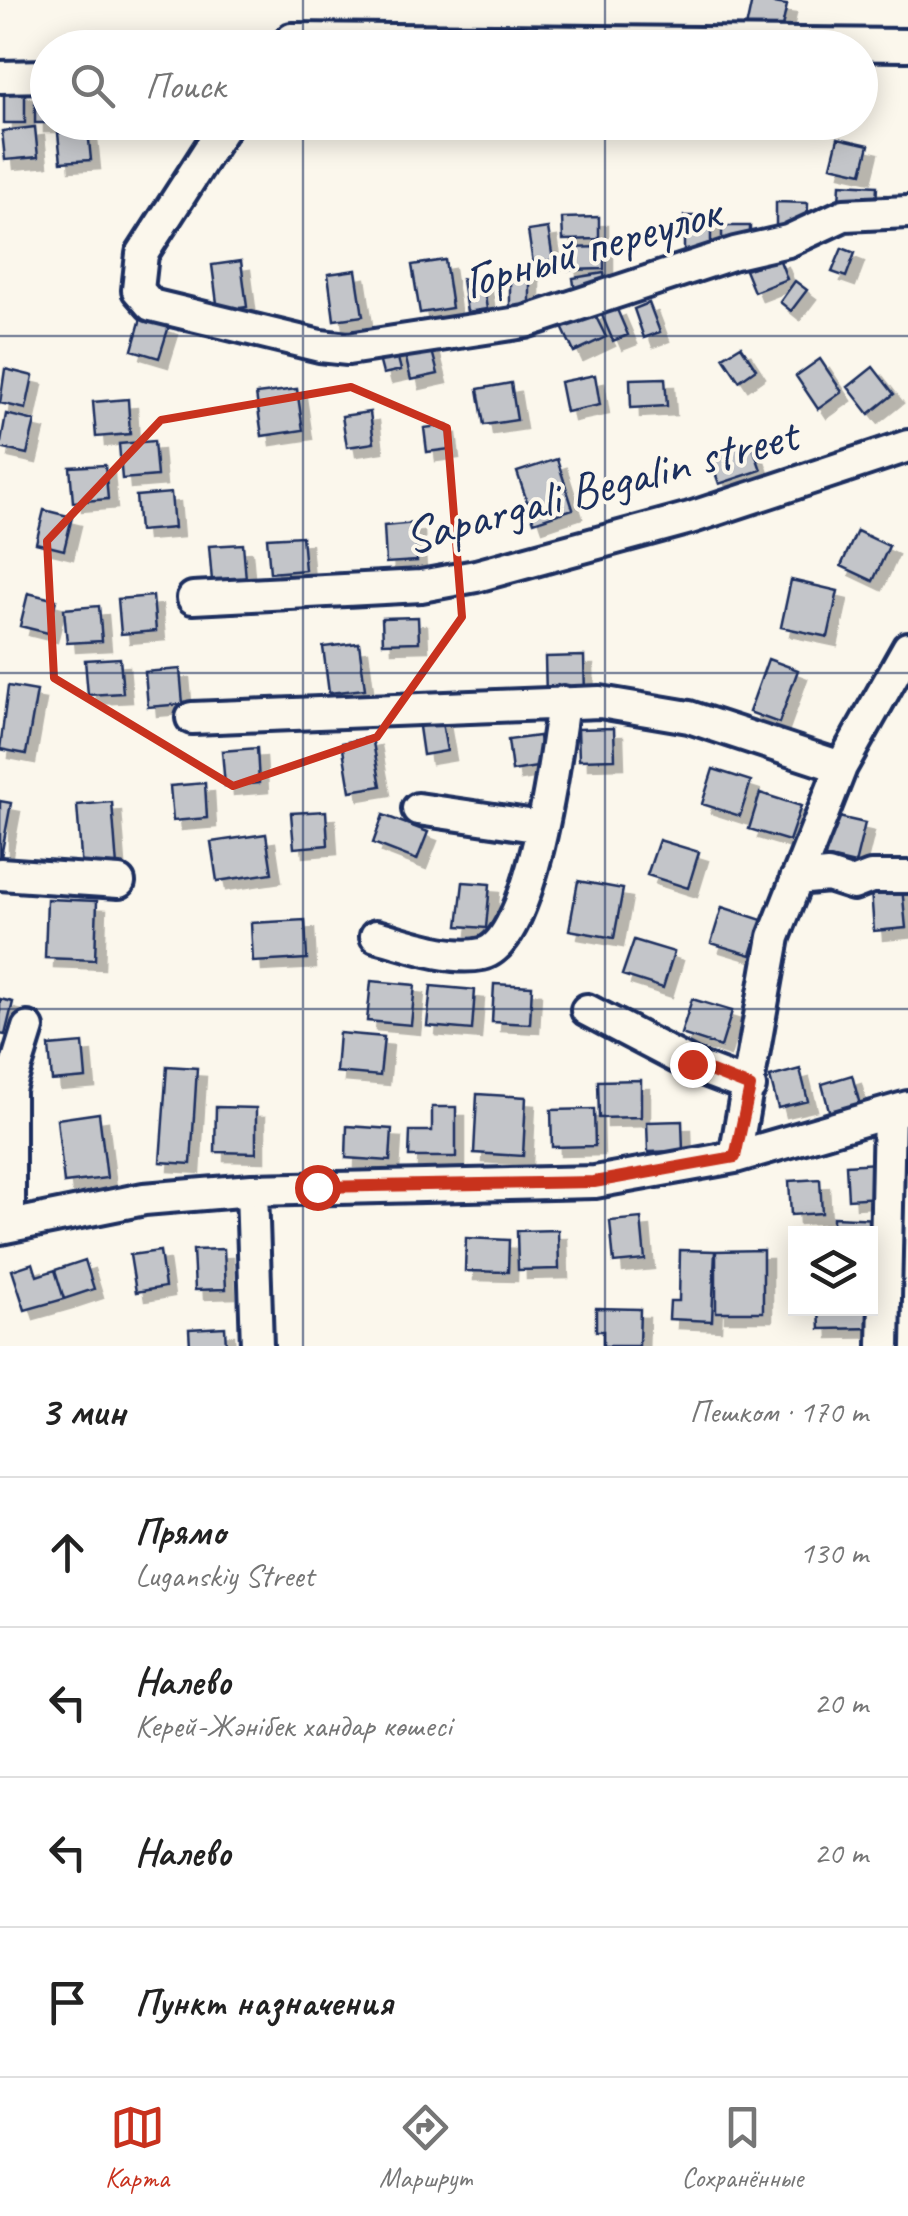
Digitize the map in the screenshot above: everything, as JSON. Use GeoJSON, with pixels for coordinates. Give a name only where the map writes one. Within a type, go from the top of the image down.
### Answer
{"type":"FeatureCollection","features":[{"type":"Feature","properties":{"kind":"street"},"geometry":{"type":"LineString","coordinates":[[878,45],[908,45]]}},
{"type":"Feature","properties":{"kind":"street"},"geometry":{"type":"LineString","coordinates":[[0,77],[30,76]]}},
{"type":"Feature","properties":{"kind":"street","name":"Горный переулок"},"geometry":{"type":"LineString","coordinates":[[216,140],[142,254],[138,290],[150,305],[320,346],[348,349],[525,322],[735,253],[788,241],[844,215],[908,212]]}},
{"type":"Feature","properties":{"kind":"street","name":"Sapargali Begalin street"},"geometry":{"type":"LineString","coordinates":[[193,598],[421,586],[476,576],[690,518],[908,446]]}},
{"type":"Feature","properties":{"kind":"street"},"geometry":{"type":"LineString","coordinates":[[735,1157],[774,937],[841,766],[908,648]]}},
{"type":"Feature","properties":{"kind":"street"},"geometry":{"type":"LineString","coordinates":[[192,718],[563,702],[640,706],[688,716],[841,766]]}},
{"type":"Feature","properties":{"kind":"street"},"geometry":{"type":"LineString","coordinates":[[376,936],[450,953],[487,954],[502,940],[523,899],[542,826],[563,702]]}},
{"type":"Feature","properties":{"kind":"street"},"geometry":{"type":"LineString","coordinates":[[418,809],[542,826]]}},
{"type":"Feature","properties":{"kind":"street"},"geometry":{"type":"LineString","coordinates":[[0,874],[119,882]]}},
{"type":"Feature","properties":{"kind":"street"},"geometry":{"type":"LineString","coordinates":[[796,879],[828,876],[853,884],[871,878],[908,878]]}},
{"type":"Feature","properties":{"kind":"street"},"geometry":{"type":"LineString","coordinates":[[587,1010],[692,1064],[750,1087]]}},
{"type":"Feature","properties":{"kind":"street"},"geometry":{"type":"LineString","coordinates":[[28,1028],[8,1089],[5,1227],[144,1198],[252,1190],[594,1182],[735,1157],[898,1110],[884,1346]]}},
{"type":"Feature","properties":{"kind":"street"},"geometry":{"type":"LineString","coordinates":[[252,1190],[257,1346]]}},
{"type":"Feature","properties":{"kind":"highlighted area"},"geometry":{"type":"Polygon","coordinates":[[[351,387],[447,428],[462,617],[377,737],[233,786],[54,678],[47,541],[161,420],[351,387]]]}},
{"type":"Feature","properties":{"kind":"building"},"geometry":{"type":"Polygon","coordinates":[[[752,0],[787,5],[781,30],[746,28],[752,0]]]}},
{"type":"Feature","properties":{"kind":"building"},"geometry":{"type":"Polygon","coordinates":[[[4,90],[25,90],[25,123],[4,123],[4,90]]]}},
{"type":"Feature","properties":{"kind":"building"},"geometry":{"type":"Polygon","coordinates":[[[30,128],[30,140],[36,140],[38,157],[5,160],[2,131],[30,128]]]}},
{"type":"Feature","properties":{"kind":"building"},"geometry":{"type":"Polygon","coordinates":[[[59,140],[89,140],[91,160],[61,162],[59,140]]]}},
{"type":"Feature","properties":{"kind":"building"},"geometry":{"type":"Polygon","coordinates":[[[838,140],[869,145],[862,173],[831,166],[838,140]]]}},
{"type":"Feature","properties":{"kind":"building"},"geometry":{"type":"Polygon","coordinates":[[[840,184],[877,186],[876,206],[839,204],[840,184]]]}},
{"type":"Feature","properties":{"kind":"building"},"geometry":{"type":"Polygon","coordinates":[[[776,202],[808,203],[807,232],[776,231],[776,202]]]}},
{"type":"Feature","properties":{"kind":"building"},"geometry":{"type":"Polygon","coordinates":[[[684,216],[711,216],[711,250],[684,250],[684,216]]]}},
{"type":"Feature","properties":{"kind":"building"},"geometry":{"type":"Polygon","coordinates":[[[599,217],[599,239],[563,240],[562,218],[599,217]]]}},
{"type":"Feature","properties":{"kind":"building"},"geometry":{"type":"Polygon","coordinates":[[[722,226],[750,226],[750,245],[722,245],[722,226]]]}},
{"type":"Feature","properties":{"kind":"building"},"geometry":{"type":"Polygon","coordinates":[[[548,228],[553,260],[533,263],[528,231],[548,228]]]}},
{"type":"Feature","properties":{"kind":"building"},"geometry":{"type":"Polygon","coordinates":[[[604,247],[604,269],[568,270],[567,248],[604,247]]]}},
{"type":"Feature","properties":{"kind":"building"},"geometry":{"type":"Polygon","coordinates":[[[842,248],[855,253],[846,277],[832,272],[842,248]]]}},
{"type":"Feature","properties":{"kind":"building"},"geometry":{"type":"Polygon","coordinates":[[[779,258],[787,279],[754,292],[745,270],[779,258]]]}},
{"type":"Feature","properties":{"kind":"building"},"geometry":{"type":"Polygon","coordinates":[[[445,260],[452,308],[420,313],[412,265],[445,260]]]}},
{"type":"Feature","properties":{"kind":"building"},"geometry":{"type":"Polygon","coordinates":[[[241,261],[247,307],[218,311],[212,265],[241,261]]]}},
{"type":"Feature","properties":{"kind":"building"},"geometry":{"type":"Polygon","coordinates":[[[356,270],[363,316],[334,320],[328,274],[356,270]]]}},
{"type":"Feature","properties":{"kind":"building"},"geometry":{"type":"Polygon","coordinates":[[[510,272],[530,272],[530,312],[510,312],[510,272]]]}},
{"type":"Feature","properties":{"kind":"building"},"geometry":{"type":"Polygon","coordinates":[[[604,273],[607,293],[576,298],[573,278],[604,273]]]}},
{"type":"Feature","properties":{"kind":"building"},"geometry":{"type":"Polygon","coordinates":[[[482,276],[487,309],[467,312],[462,279],[482,276]]]}},
{"type":"Feature","properties":{"kind":"building"},"geometry":{"type":"Polygon","coordinates":[[[795,281],[807,290],[791,311],[780,302],[795,281]]]}},
{"type":"Feature","properties":{"kind":"building"},"geometry":{"type":"Polygon","coordinates":[[[649,303],[660,332],[644,338],[634,309],[649,303]]]}},
{"type":"Feature","properties":{"kind":"building"},"geometry":{"type":"Polygon","coordinates":[[[616,307],[628,335],[613,341],[601,313],[616,307]]]}},
{"type":"Feature","properties":{"kind":"building"},"geometry":{"type":"Polygon","coordinates":[[[593,311],[606,337],[574,352],[562,327],[593,311]]]}},
{"type":"Feature","properties":{"kind":"building"},"geometry":{"type":"Polygon","coordinates":[[[141,318],[169,326],[159,358],[132,350],[141,318]]]}},
{"type":"Feature","properties":{"kind":"building"},"geometry":{"type":"Polygon","coordinates":[[[429,339],[438,374],[411,380],[403,346],[429,339]]]}},
{"type":"Feature","properties":{"kind":"building"},"geometry":{"type":"Polygon","coordinates":[[[741,346],[756,369],[739,381],[723,357],[741,346]]]}},
{"type":"Feature","properties":{"kind":"building"},"geometry":{"type":"Polygon","coordinates":[[[395,347],[401,370],[383,374],[377,351],[395,347]]]}},
{"type":"Feature","properties":{"kind":"building"},"geometry":{"type":"Polygon","coordinates":[[[820,359],[842,392],[818,409],[796,376],[820,359]]]}},
{"type":"Feature","properties":{"kind":"building"},"geometry":{"type":"Polygon","coordinates":[[[873,367],[894,394],[869,414],[848,387],[873,367]]]}},
{"type":"Feature","properties":{"kind":"building"},"geometry":{"type":"Polygon","coordinates":[[[5,369],[33,376],[26,409],[0,403],[5,369]]]}},
{"type":"Feature","properties":{"kind":"building"},"geometry":{"type":"Polygon","coordinates":[[[595,375],[600,405],[566,412],[560,382],[595,375]]]}},
{"type":"Feature","properties":{"kind":"building"},"geometry":{"type":"Polygon","coordinates":[[[665,378],[667,406],[631,408],[630,379],[665,378]]]}},
{"type":"Feature","properties":{"kind":"building"},"geometry":{"type":"Polygon","coordinates":[[[511,383],[517,420],[484,425],[478,389],[511,383]]]}},
{"type":"Feature","properties":{"kind":"building"},"geometry":{"type":"Polygon","coordinates":[[[297,389],[303,430],[262,436],[256,394],[297,389]]]}},
{"type":"Feature","properties":{"kind":"building"},"geometry":{"type":"Polygon","coordinates":[[[128,399],[130,434],[96,437],[93,402],[128,399]]]}},
{"type":"Feature","properties":{"kind":"building"},"geometry":{"type":"Polygon","coordinates":[[[370,412],[374,443],[347,447],[342,416],[370,412]]]}},
{"type":"Feature","properties":{"kind":"building"},"geometry":{"type":"Polygon","coordinates":[[[6,414],[35,421],[27,454],[0,448],[6,414]]]}},
{"type":"Feature","properties":{"kind":"building"},"geometry":{"type":"Polygon","coordinates":[[[447,425],[450,449],[427,452],[424,428],[447,425]]]}},
{"type":"Feature","properties":{"kind":"building"},"geometry":{"type":"Polygon","coordinates":[[[154,441],[157,476],[122,479],[119,444],[154,441]]]}},
{"type":"Feature","properties":{"kind":"building"},"geometry":{"type":"Polygon","coordinates":[[[751,441],[761,470],[719,484],[709,455],[751,441]]]}},
{"type":"Feature","properties":{"kind":"building"},"geometry":{"type":"Polygon","coordinates":[[[557,459],[573,509],[534,522],[517,472],[557,459]]]}},
{"type":"Feature","properties":{"kind":"building"},"geometry":{"type":"Polygon","coordinates":[[[105,465],[108,499],[73,502],[70,467],[105,465]]]}},
{"type":"Feature","properties":{"kind":"building"},"geometry":{"type":"Polygon","coordinates":[[[171,493],[174,528],[139,531],[136,496],[171,493]]]}},
{"type":"Feature","properties":{"kind":"building"},"geometry":{"type":"Polygon","coordinates":[[[44,510],[72,517],[64,550],[36,543],[44,510]]]}},
{"type":"Feature","properties":{"kind":"building"},"geometry":{"type":"Polygon","coordinates":[[[415,523],[417,561],[386,563],[384,526],[415,523]]]}},
{"type":"Feature","properties":{"kind":"building"},"geometry":{"type":"Polygon","coordinates":[[[857,531],[889,546],[873,581],[841,566],[857,531]]]}},
{"type":"Feature","properties":{"kind":"building"},"geometry":{"type":"Polygon","coordinates":[[[302,536],[305,570],[270,573],[267,538],[302,536]]]}},
{"type":"Feature","properties":{"kind":"building"},"geometry":{"type":"Polygon","coordinates":[[[243,544],[246,579],[212,581],[209,546],[243,544]]]}},
{"type":"Feature","properties":{"kind":"building"},"geometry":{"type":"Polygon","coordinates":[[[791,580],[838,591],[828,637],[781,627],[791,580]]]}},
{"type":"Feature","properties":{"kind":"building"},"geometry":{"type":"Polygon","coordinates":[[[28,593],[56,600],[48,633],[20,626],[28,593]]]}},
{"type":"Feature","properties":{"kind":"building"},"geometry":{"type":"Polygon","coordinates":[[[153,596],[156,631],[121,634],[118,599],[153,596]]]}},
{"type":"Feature","properties":{"kind":"building"},"geometry":{"type":"Polygon","coordinates":[[[99,606],[102,641],[67,643],[64,609],[99,606]]]}},
{"type":"Feature","properties":{"kind":"building"},"geometry":{"type":"Polygon","coordinates":[[[418,617],[419,642],[383,643],[382,618],[418,617]]]}},
{"type":"Feature","properties":{"kind":"building"},"geometry":{"type":"Polygon","coordinates":[[[359,643],[365,689],[329,693],[323,647],[359,643]]]}},
{"type":"Feature","properties":{"kind":"building"},"geometry":{"type":"Polygon","coordinates":[[[584,656],[585,696],[546,697],[545,657],[584,656]]]}},
{"type":"Feature","properties":{"kind":"building"},"geometry":{"type":"Polygon","coordinates":[[[120,658],[123,693],[88,695],[85,660],[120,658]]]}},
{"type":"Feature","properties":{"kind":"building"},"geometry":{"type":"Polygon","coordinates":[[[768,659],[798,670],[779,723],[749,712],[768,659]]]}},
{"type":"Feature","properties":{"kind":"building"},"geometry":{"type":"Polygon","coordinates":[[[180,669],[183,704],[148,707],[145,672],[180,669]]]}},
{"type":"Feature","properties":{"kind":"building"},"geometry":{"type":"Polygon","coordinates":[[[8,686],[37,691],[26,754],[0,749],[8,686]]]}},
{"type":"Feature","properties":{"kind":"building"},"geometry":{"type":"Polygon","coordinates":[[[441,717],[447,751],[423,755],[418,720],[441,717]]]}},
{"type":"Feature","properties":{"kind":"building"},"geometry":{"type":"Polygon","coordinates":[[[614,728],[615,759],[579,760],[578,729],[614,728]]]}},
{"type":"Feature","properties":{"kind":"building"},"geometry":{"type":"Polygon","coordinates":[[[539,736],[543,766],[512,771],[508,740],[539,736]]]}},
{"type":"Feature","properties":{"kind":"building"},"geometry":{"type":"Polygon","coordinates":[[[372,737],[381,786],[350,791],[342,743],[372,737]]]}},
{"type":"Feature","properties":{"kind":"building"},"geometry":{"type":"Polygon","coordinates":[[[257,748],[259,783],[225,786],[222,751],[257,748]]]}},
{"type":"Feature","properties":{"kind":"building"},"geometry":{"type":"Polygon","coordinates":[[[713,769],[751,781],[740,816],[702,804],[713,769]]]}},
{"type":"Feature","properties":{"kind":"building"},"geometry":{"type":"Polygon","coordinates":[[[205,783],[207,818],[173,821],[170,786],[205,783]]]}},
{"type":"Feature","properties":{"kind":"building"},"geometry":{"type":"Polygon","coordinates":[[[760,793],[801,806],[789,841],[749,829],[760,793]]]}},
{"type":"Feature","properties":{"kind":"building"},"geometry":{"type":"Polygon","coordinates":[[[0,801],[11,803],[0,862],[0,801]]]}},
{"type":"Feature","properties":{"kind":"building"},"geometry":{"type":"Polygon","coordinates":[[[112,802],[117,867],[82,870],[77,805],[112,802]]]}},
{"type":"Feature","properties":{"kind":"building"},"geometry":{"type":"Polygon","coordinates":[[[326,811],[328,845],[294,848],[291,813],[326,811]]]}},
{"type":"Feature","properties":{"kind":"building"},"geometry":{"type":"Polygon","coordinates":[[[383,815],[428,832],[417,860],[373,843],[383,815]]]}},
{"type":"Feature","properties":{"kind":"building"},"geometry":{"type":"Polygon","coordinates":[[[834,816],[865,823],[855,864],[825,857],[834,816]]]}},
{"type":"Feature","properties":{"kind":"building"},"geometry":{"type":"Polygon","coordinates":[[[266,834],[272,873],[217,881],[211,842],[266,834]]]}},
{"type":"Feature","properties":{"kind":"building"},"geometry":{"type":"Polygon","coordinates":[[[659,840],[699,852],[688,888],[647,875],[659,840]]]}},
{"type":"Feature","properties":{"kind":"building"},"geometry":{"type":"Polygon","coordinates":[[[578,881],[623,889],[614,938],[569,930],[578,881]]]}},
{"type":"Feature","properties":{"kind":"building"},"geometry":{"type":"Polygon","coordinates":[[[463,882],[490,884],[486,928],[458,926],[463,882]]]}},
{"type":"Feature","properties":{"kind":"building"},"geometry":{"type":"Polygon","coordinates":[[[902,887],[906,928],[874,931],[871,890],[902,887]]]}},
{"type":"Feature","properties":{"kind":"building"},"geometry":{"type":"Polygon","coordinates":[[[47,899],[97,901],[95,960],[45,958],[47,899]]]}},
{"type":"Feature","properties":{"kind":"building"},"geometry":{"type":"Polygon","coordinates":[[[722,907],[762,920],[751,955],[711,943],[722,907]]]}},
{"type":"Feature","properties":{"kind":"building"},"geometry":{"type":"Polygon","coordinates":[[[305,920],[307,959],[253,962],[251,923],[305,920]]]}},
{"type":"Feature","properties":{"kind":"building"},"geometry":{"type":"Polygon","coordinates":[[[634,940],[674,952],[663,988],[622,975],[634,940]]]}},
{"type":"Feature","properties":{"kind":"building"},"geometry":{"type":"Polygon","coordinates":[[[371,981],[415,985],[411,1025],[367,1021],[371,981]]]}},
{"type":"Feature","properties":{"kind":"building"},"geometry":{"type":"Polygon","coordinates":[[[494,984],[532,986],[530,1024],[492,1022],[494,984]]]}},
{"type":"Feature","properties":{"kind":"building"},"geometry":{"type":"Polygon","coordinates":[[[431,986],[475,990],[472,1030],[427,1026],[431,986]]]}},
{"type":"Feature","properties":{"kind":"building"},"geometry":{"type":"Polygon","coordinates":[[[0,999],[13,1002],[5,1035],[0,1034],[0,999]]]}},
{"type":"Feature","properties":{"kind":"building"},"geometry":{"type":"Polygon","coordinates":[[[692,999],[732,1011],[721,1047],[681,1034],[692,999]]]}},
{"type":"Feature","properties":{"kind":"building"},"geometry":{"type":"Polygon","coordinates":[[[339,1033],[384,1037],[380,1076],[336,1072],[339,1033]]]}},
{"type":"Feature","properties":{"kind":"building"},"geometry":{"type":"Polygon","coordinates":[[[83,1043],[86,1078],[52,1081],[49,1046],[83,1043]]]}},
{"type":"Feature","properties":{"kind":"building"},"geometry":{"type":"Polygon","coordinates":[[[167,1066],[197,1068],[191,1164],[160,1162],[167,1066]]]}},
{"type":"Feature","properties":{"kind":"building"},"geometry":{"type":"Polygon","coordinates":[[[800,1069],[808,1101],[778,1108],[770,1077],[800,1069]]]}},
{"type":"Feature","properties":{"kind":"building"},"geometry":{"type":"Polygon","coordinates":[[[852,1075],[860,1105],[830,1114],[822,1084],[852,1075]]]}},
{"type":"Feature","properties":{"kind":"building"},"geometry":{"type":"Polygon","coordinates":[[[641,1080],[641,1117],[599,1118],[598,1081],[641,1080]]]}},
{"type":"Feature","properties":{"kind":"building"},"geometry":{"type":"Polygon","coordinates":[[[477,1094],[526,1097],[523,1156],[474,1153],[477,1094]]]}},
{"type":"Feature","properties":{"kind":"building"},"geometry":{"type":"Polygon","coordinates":[[[216,1107],[256,1108],[256,1153],[215,1152],[216,1107]]]}},
{"type":"Feature","properties":{"kind":"building"},"geometry":{"type":"Polygon","coordinates":[[[432,1107],[456,1107],[456,1157],[409,1157],[410,1131],[432,1131],[432,1107]]]}},
{"type":"Feature","properties":{"kind":"building"},"geometry":{"type":"Polygon","coordinates":[[[594,1109],[595,1146],[552,1147],[551,1110],[594,1109]]]}},
{"type":"Feature","properties":{"kind":"building"},"geometry":{"type":"Polygon","coordinates":[[[99,1113],[107,1178],[64,1183],[57,1119],[99,1113]]]}},
{"type":"Feature","properties":{"kind":"building"},"geometry":{"type":"Polygon","coordinates":[[[682,1121],[683,1151],[648,1152],[647,1122],[682,1121]]]}},
{"type":"Feature","properties":{"kind":"building"},"geometry":{"type":"Polygon","coordinates":[[[347,1126],[392,1129],[390,1161],[346,1158],[347,1126]]]}},
{"type":"Feature","properties":{"kind":"building"},"geometry":{"type":"Polygon","coordinates":[[[877,1163],[879,1197],[848,1199],[846,1165],[877,1163]]]}},
{"type":"Feature","properties":{"kind":"building"},"geometry":{"type":"Polygon","coordinates":[[[820,1179],[822,1213],[791,1215],[789,1181],[820,1179]]]}},
{"type":"Feature","properties":{"kind":"building"},"geometry":{"type":"Polygon","coordinates":[[[833,1217],[879,1219],[878,1260],[878,1226],[833,1226],[833,1217]]]}},
{"type":"Feature","properties":{"kind":"building"},"geometry":{"type":"Polygon","coordinates":[[[641,1218],[645,1260],[614,1263],[610,1221],[641,1218]]]}},
{"type":"Feature","properties":{"kind":"building"},"geometry":{"type":"Polygon","coordinates":[[[558,1230],[559,1269],[518,1270],[517,1231],[558,1230]]]}},
{"type":"Feature","properties":{"kind":"building"},"geometry":{"type":"Polygon","coordinates":[[[466,1238],[509,1240],[508,1272],[465,1271],[466,1238]]]}},
{"type":"Feature","properties":{"kind":"building"},"geometry":{"type":"Polygon","coordinates":[[[224,1249],[226,1289],[195,1290],[193,1250],[224,1249]]]}},
{"type":"Feature","properties":{"kind":"building"},"geometry":{"type":"Polygon","coordinates":[[[680,1250],[715,1251],[712,1321],[669,1319],[670,1301],[679,1301],[680,1250]]]}},
{"type":"Feature","properties":{"kind":"building"},"geometry":{"type":"Polygon","coordinates":[[[763,1250],[763,1312],[716,1312],[716,1251],[763,1250]]]}},
{"type":"Feature","properties":{"kind":"building"},"geometry":{"type":"Polygon","coordinates":[[[160,1251],[165,1287],[136,1292],[130,1255],[160,1251]]]}},
{"type":"Feature","properties":{"kind":"building"},"geometry":{"type":"Polygon","coordinates":[[[85,1260],[94,1289],[64,1299],[55,1270],[85,1260]]]}},
{"type":"Feature","properties":{"kind":"building"},"geometry":{"type":"Polygon","coordinates":[[[33,1263],[37,1276],[55,1270],[64,1299],[25,1310],[12,1270],[33,1263]]]}},
{"type":"Feature","properties":{"kind":"building"},"geometry":{"type":"Polygon","coordinates":[[[596,1308],[640,1309],[639,1346],[603,1346],[603,1331],[596,1331],[596,1308]]]}},
{"type":"Feature","properties":{"kind":"building"},"geometry":{"type":"Polygon","coordinates":[[[819,1316],[874,1316],[879,1328],[820,1329],[819,1316]]]}},
{"type":"Feature","properties":{"kind":"building"},"geometry":{"type":"Polygon","coordinates":[[[225,1327],[226,1346],[190,1346],[189,1329],[225,1327]]]}},
{"type":"Feature","properties":{"kind":"route"},"geometry":{"type":"LineString","coordinates":[[317,1187],[594,1182],[735,1157],[750,1087],[692,1064]]}}]}
